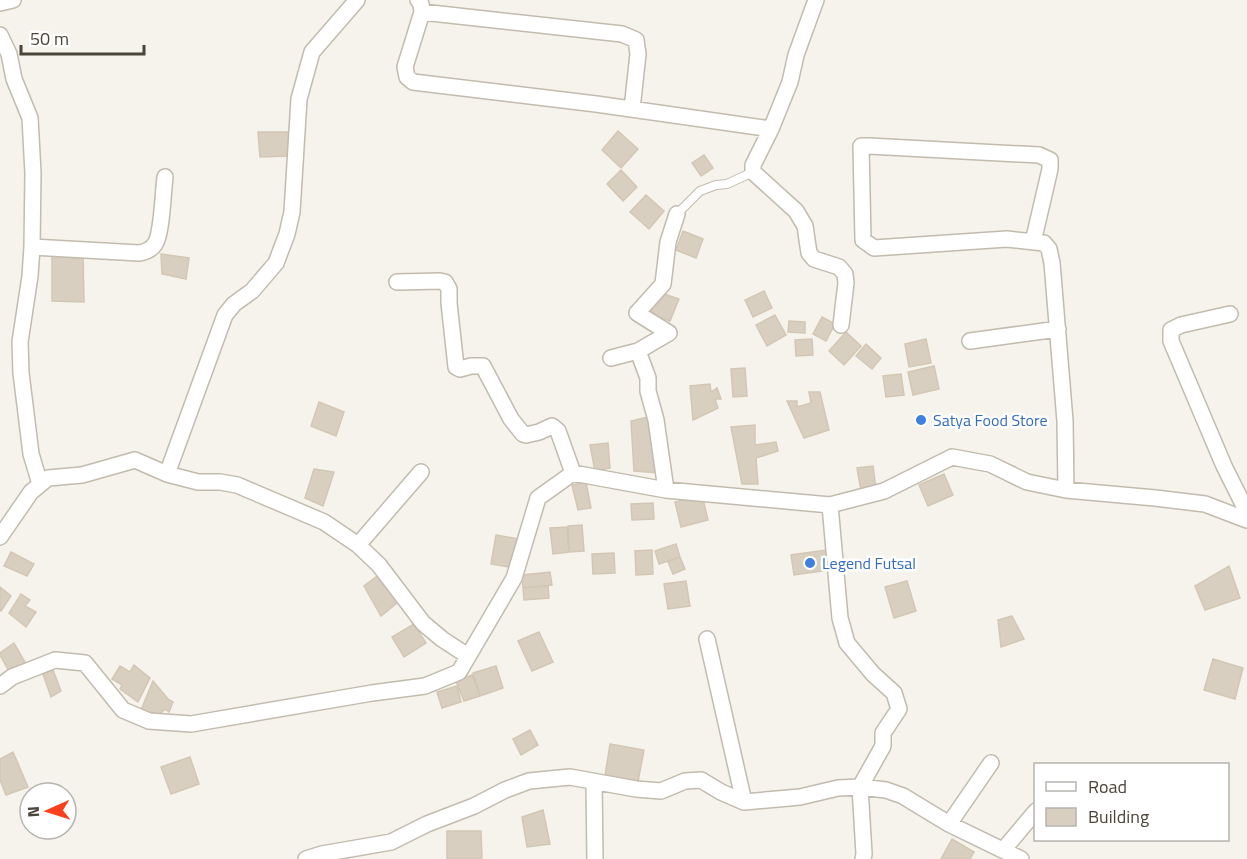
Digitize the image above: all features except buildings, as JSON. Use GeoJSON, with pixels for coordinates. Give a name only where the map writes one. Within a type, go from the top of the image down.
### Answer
{"type":"FeatureCollection","features":[{"type":"Feature","properties":{"kind":"street"},"geometry":{"type":"LineString","coordinates":[[0,3],[13,0]]}},
{"type":"Feature","properties":{"kind":"street"},"geometry":{"type":"LineString","coordinates":[[167,474],[225,315],[234,304],[252,291],[276,263],[287,234],[292,212],[298,99],[312,52],[357,0]]}},
{"type":"Feature","properties":{"kind":"street"},"geometry":{"type":"LineString","coordinates":[[816,0],[796,55],[790,82],[753,165],[753,172],[796,211],[805,226],[809,253],[814,259],[839,267],[845,274],[841,325]]}},
{"type":"Feature","properties":{"kind":"street"},"geometry":{"type":"LineString","coordinates":[[632,109],[638,54],[636,40],[622,34],[420,6],[405,67],[407,77],[413,82],[771,129]]}},
{"type":"Feature","properties":{"kind":"street"},"geometry":{"type":"LineString","coordinates":[[0,35],[9,54],[14,79],[30,118],[33,173],[32,247],[20,342],[21,373],[31,454],[40,483]]}},
{"type":"Feature","properties":{"kind":"street"},"geometry":{"type":"LineString","coordinates":[[1033,242],[1050,169],[1050,160],[1039,155],[861,146],[863,240],[874,248],[1007,239],[1033,242],[1044,243],[1049,249],[1065,421],[1066,490]]}},
{"type":"Feature","properties":{"kind":"street"},"geometry":{"type":"LineString","coordinates":[[32,247],[139,253],[148,251],[156,243],[159,234],[165,177]]}},
{"type":"Feature","properties":{"kind":"street"},"geometry":{"type":"LineString","coordinates":[[611,358],[638,351],[669,333],[637,313],[663,284],[668,242],[676,214]]}},
{"type":"Feature","properties":{"kind":"street"},"geometry":{"type":"LineString","coordinates":[[397,282],[445,282],[449,289],[456,367],[460,369],[483,366],[511,419],[523,434],[539,432],[552,426],[558,431],[573,472]]}},
{"type":"Feature","properties":{"kind":"street"},"geometry":{"type":"LineString","coordinates":[[1230,314],[1181,325],[1171,330],[1171,341],[1224,466],[1247,512]]}},
{"type":"Feature","properties":{"kind":"street"},"geometry":{"type":"LineString","coordinates":[[970,341],[1058,329]]}},
{"type":"Feature","properties":{"kind":"street"},"geometry":{"type":"LineString","coordinates":[[638,351],[648,378],[648,391],[656,420],[666,490]]}},
{"type":"Feature","properties":{"kind":"street"},"geometry":{"type":"LineString","coordinates":[[0,687],[12,677],[55,660],[85,663],[123,710],[148,721],[191,724],[425,686],[459,672],[514,578],[538,498],[573,472],[666,490],[830,505],[884,491],[952,458],[990,464],[1027,482],[1066,490],[1205,504],[1247,520]]}},
{"type":"Feature","properties":{"kind":"street"},"geometry":{"type":"LineString","coordinates":[[0,537],[32,492],[48,478],[82,474],[135,460],[167,474],[198,482],[237,485],[324,522],[358,545],[379,565],[423,623],[468,656]]}},
{"type":"Feature","properties":{"kind":"street"},"geometry":{"type":"LineString","coordinates":[[358,545],[422,472]]}},
{"type":"Feature","properties":{"kind":"street"},"geometry":{"type":"LineString","coordinates":[[830,505],[840,618],[847,643],[873,674],[894,693],[899,709],[883,733],[883,746],[860,787],[863,859]]}},
{"type":"Feature","properties":{"kind":"street"},"geometry":{"type":"LineString","coordinates":[[707,639],[744,802]]}},
{"type":"Feature","properties":{"kind":"street"},"geometry":{"type":"LineString","coordinates":[[949,824],[991,764]]}},
{"type":"Feature","properties":{"kind":"street"},"geometry":{"type":"LineString","coordinates":[[306,859],[321,854],[392,842],[427,824],[529,781],[570,777],[636,789],[661,791],[684,781],[701,780],[744,802],[800,797],[838,788],[860,787],[886,790],[903,796],[949,824],[1021,859]]}},
{"type":"Feature","properties":{"kind":"street"},"geometry":{"type":"LineString","coordinates":[[594,782],[595,859]]}},
{"type":"Feature","properties":{"kind":"street"},"geometry":{"type":"LineString","coordinates":[[1004,849],[1034,812]]}},
{"type":"Feature","properties":{"kind":"lane"},"geometry":{"type":"LineString","coordinates":[[676,214],[700,191],[727,184],[753,172]]}},
{"type":"Feature","properties":{"kind":"place","name":"Satya Food Store"},"geometry":{"type":"Point","coordinates":[921,420]}},
{"type":"Feature","properties":{"kind":"place","name":"Legend Futsal"},"geometry":{"type":"Point","coordinates":[810,563]}}]}
